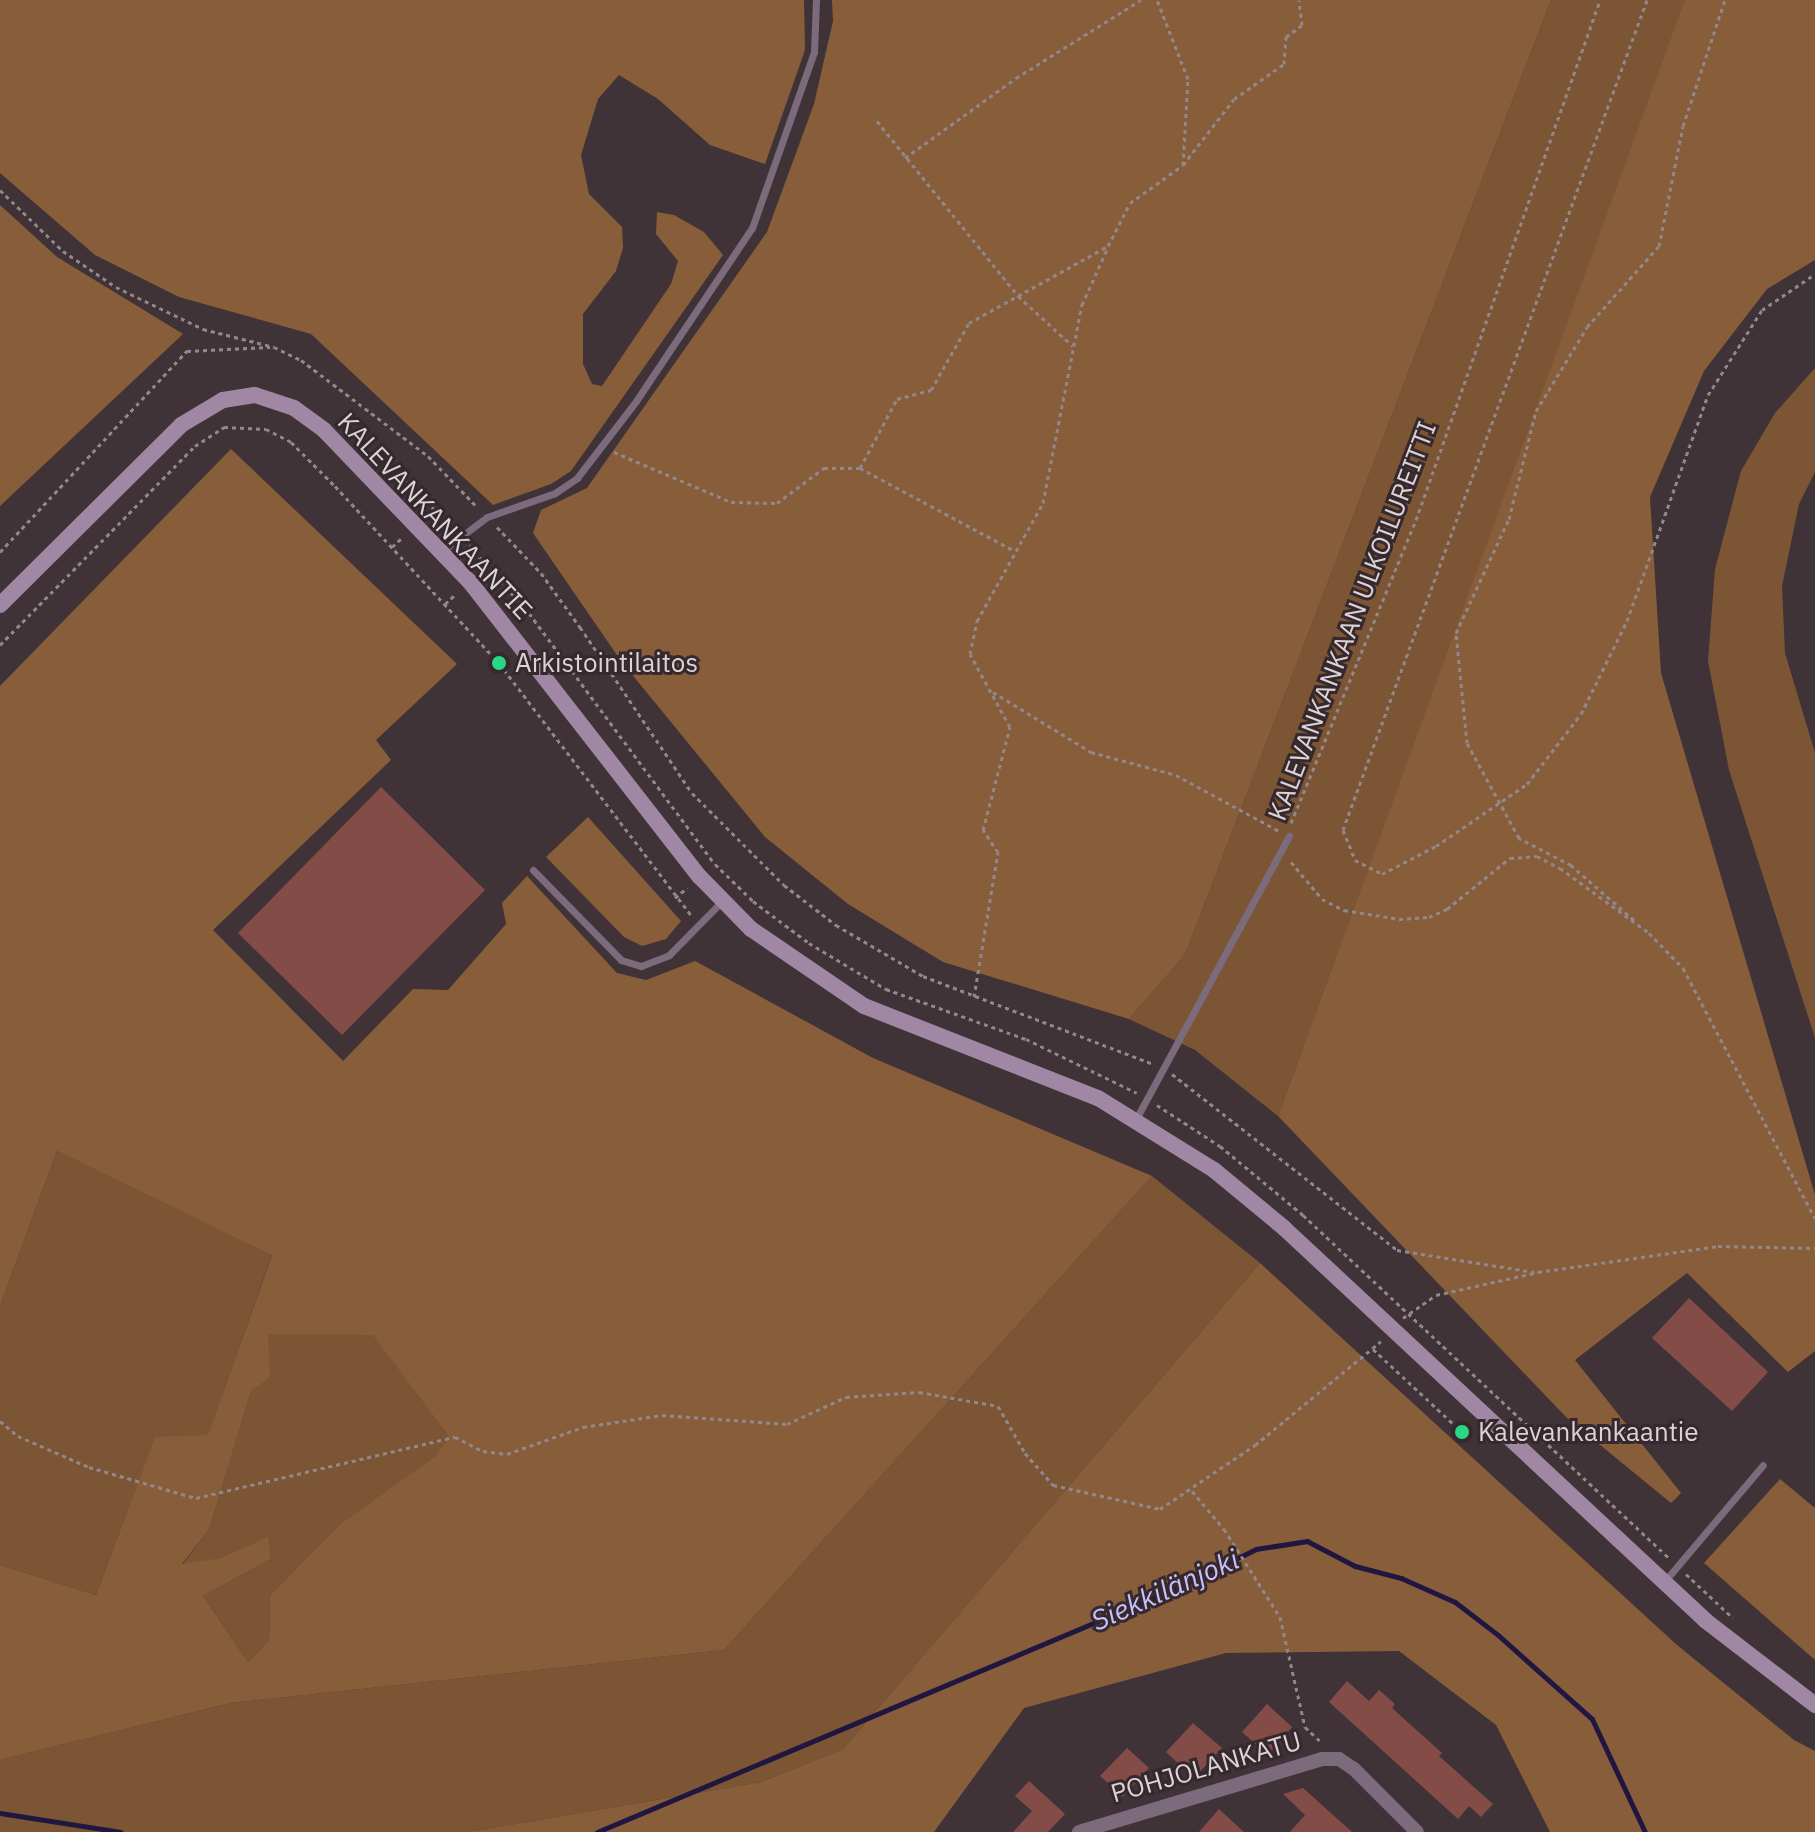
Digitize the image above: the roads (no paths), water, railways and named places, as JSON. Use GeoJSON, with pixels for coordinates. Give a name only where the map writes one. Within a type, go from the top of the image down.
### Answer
{"type":"FeatureCollection","features":[{"type":"Feature","properties":{"kind":"street","name":"KALEVANKANKAANTIE"},"geometry":{"type":"LineString","coordinates":[[0,605],[181,425],[223,400],[255,395],[294,408],[324,430],[442,551],[544,672],[723,900],[785,955],[864,1006],[1031,1068],[1136,1119],[1253,1201],[1744,1654],[1815,1705]]}},
{"type":"Feature","properties":{"kind":"street","name":"POHJOLANKATU"},"geometry":{"type":"LineString","coordinates":[[1079,1832],[1322,1759],[1339,1759],[1417,1832]]}},
{"type":"Feature","properties":{"kind":"lane"},"geometry":{"type":"LineString","coordinates":[[442,551],[487,517],[555,493],[577,478],[603,447],[752,228],[814,52],[816,0]]}},
{"type":"Feature","properties":{"kind":"lane"},"geometry":{"type":"LineString","coordinates":[[1136,1119],[1289,836]]}},
{"type":"Feature","properties":{"kind":"lane"},"geometry":{"type":"LineString","coordinates":[[533,870],[621,960],[641,966],[669,955],[723,900]]}},
{"type":"Feature","properties":{"kind":"lane"},"geometry":{"type":"LineString","coordinates":[[1664,1582],[1763,1465]]}},
{"type":"Feature","properties":{"kind":"waterway","name":"Siekkilänjoki"},"geometry":{"type":"LineString","coordinates":[[597,1832],[1167,1592],[1256,1549],[1307,1541],[1355,1566],[1401,1578],[1455,1602],[1498,1635],[1592,1719],[1645,1832]]}},
{"type":"Feature","properties":{"kind":"waterway","name":"Siekkilänjoki"},"geometry":{"type":"LineString","coordinates":[[0,1813],[121,1832]]}},
{"type":"Feature","properties":{"kind":"place","name":"Arkistointilaitos"},"geometry":{"type":"Point","coordinates":[499,663]}},
{"type":"Feature","properties":{"kind":"place","name":"Kalevankankaantie"},"geometry":{"type":"Point","coordinates":[1462,1432]}}]}
